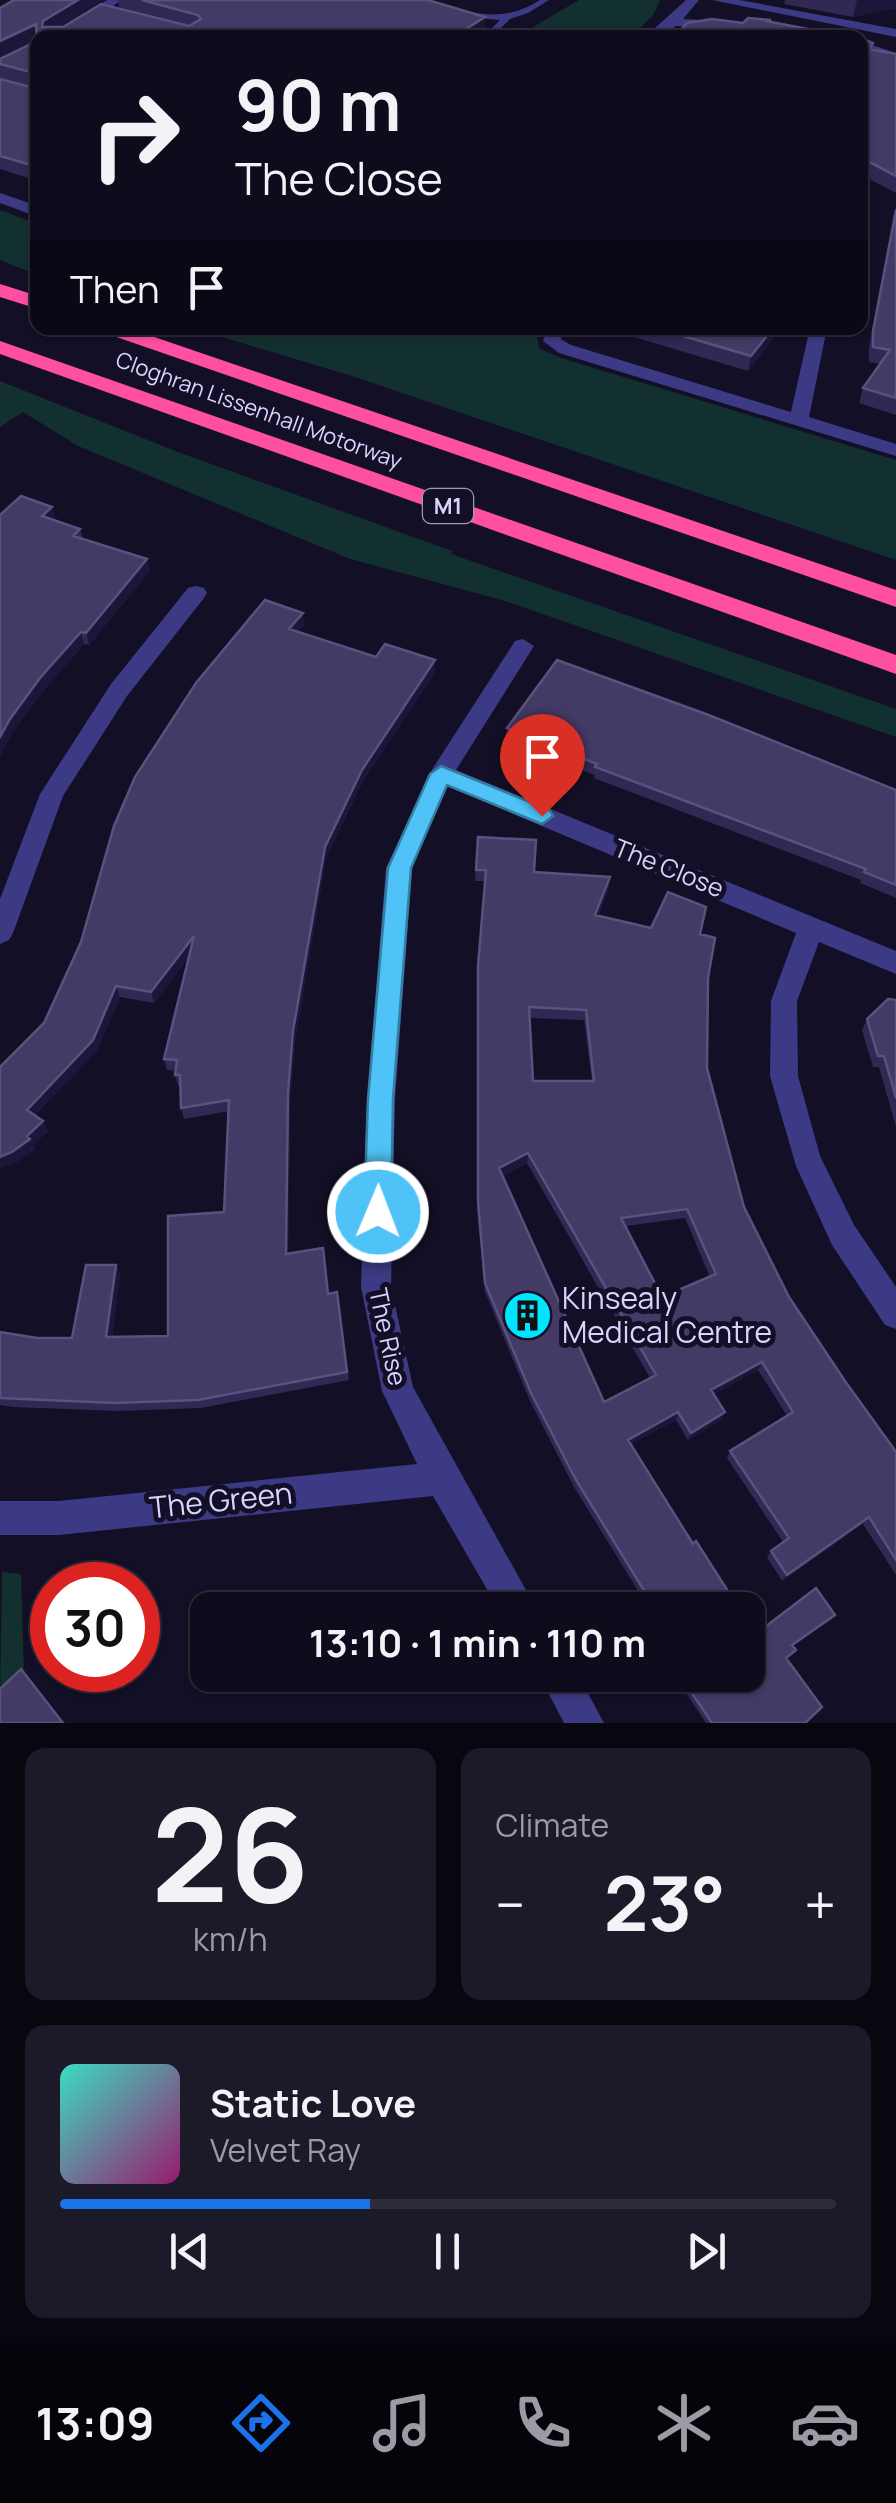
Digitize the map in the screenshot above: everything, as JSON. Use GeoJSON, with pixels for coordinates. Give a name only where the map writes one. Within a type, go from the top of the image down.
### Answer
{"type":"FeatureCollection","features":[{"type":"Feature","properties":{"kind":"highway"},"geometry":{"type":"LineString","coordinates":[[0,290],[30,300]]}},
{"type":"Feature","properties":{"kind":"highway","name":"Cloghran Lissenhall Motorway"},"geometry":{"type":"LineString","coordinates":[[129,335],[896,598]]}},
{"type":"Feature","properties":{"kind":"highway","name":"Cloghran Lissenhall Motorway"},"geometry":{"type":"LineString","coordinates":[[0,347],[896,665]]}},
{"type":"Feature","properties":{"kind":"street"},"geometry":{"type":"LineString","coordinates":[[662,30],[693,0]]}},
{"type":"Feature","properties":{"kind":"street"},"geometry":{"type":"LineString","coordinates":[[718,0],[896,33]]}},
{"type":"Feature","properties":{"kind":"street"},"geometry":{"type":"LineString","coordinates":[[67,30],[100,10],[118,7]]}},
{"type":"Feature","properties":{"kind":"street"},"geometry":{"type":"LineString","coordinates":[[673,22],[734,25]]}},
{"type":"Feature","properties":{"kind":"street"},"geometry":{"type":"LineString","coordinates":[[868,47],[896,58]]}},
{"type":"Feature","properties":{"kind":"street"},"geometry":{"type":"LineString","coordinates":[[0,198],[30,209]]}},
{"type":"Feature","properties":{"kind":"street"},"geometry":{"type":"LineString","coordinates":[[553,335],[552,341],[558,346],[896,450]]}},
{"type":"Feature","properties":{"kind":"street"},"geometry":{"type":"LineString","coordinates":[[799,420],[817,335]]}},
{"type":"Feature","properties":{"kind":"street"},"geometry":{"type":"LineString","coordinates":[[0,934],[52,794],[120,690],[196,593]]}},
{"type":"Feature","properties":{"kind":"street","name":"The Rise"},"geometry":{"type":"LineString","coordinates":[[508,1592],[442,1478],[398,1391],[376,1287],[380,1099],[400,868],[441,774],[523,646]]}},
{"type":"Feature","properties":{"kind":"street","name":"The Close"},"geometry":{"type":"LineString","coordinates":[[441,774],[896,963]]}},
{"type":"Feature","properties":{"kind":"street"},"geometry":{"type":"LineString","coordinates":[[811,927],[784,1002],[784,1076],[813,1172],[843,1235],[896,1314]]}},
{"type":"Feature","properties":{"kind":"street","name":"The Green"},"geometry":{"type":"LineString","coordinates":[[0,1518],[59,1518],[442,1478]]}},
{"type":"Feature","properties":{"kind":"street"},"geometry":{"type":"LineString","coordinates":[[566,1692],[584,1723]]}},
{"type":"Feature","properties":{"kind":"lane"},"geometry":{"type":"LineString","coordinates":[[529,0],[543,2]]}},
{"type":"Feature","properties":{"kind":"lane"},"geometry":{"type":"LineString","coordinates":[[450,9],[506,19],[524,15],[543,2]]}},
{"type":"Feature","properties":{"kind":"lane"},"geometry":{"type":"LineString","coordinates":[[494,30],[506,19]]}},
{"type":"Feature","properties":{"kind":"green space"},"geometry":{"type":"Polygon","coordinates":[[[579,0],[660,1],[652,17],[638,30],[528,30],[579,0]]]}},
{"type":"Feature","properties":{"kind":"green space"},"geometry":{"type":"Polygon","coordinates":[[[0,210],[30,221],[30,272],[0,260],[0,210]]]}},
{"type":"Feature","properties":{"kind":"green space"},"geometry":{"type":"Polygon","coordinates":[[[215,335],[538,335],[540,349],[561,358],[896,460],[896,560],[352,376],[215,335]]]}},
{"type":"Feature","properties":{"kind":"green space"},"geometry":{"type":"Polygon","coordinates":[[[0,381],[178,452],[452,551],[451,554],[896,709],[896,737],[502,600],[350,559],[78,446],[23,412],[0,427],[0,381]]]}},
{"type":"Feature","properties":{"kind":"green space"},"geometry":{"type":"Polygon","coordinates":[[[2,1572],[21,1574],[24,1672],[0,1695],[2,1572]]]}},
{"type":"Feature","properties":{"kind":"building"},"geometry":{"type":"Polygon","coordinates":[[[14,0],[78,0],[43,21],[42,27],[63,27],[101,4],[189,26],[201,19],[142,0],[428,0],[485,17],[465,30],[36,30],[36,24],[0,41],[0,8],[14,0]]]}},
{"type":"Feature","properties":{"kind":"building"},"geometry":{"type":"Polygon","coordinates":[[[748,18],[771,20],[766,21],[813,30],[681,30],[687,23],[712,19],[743,23],[748,18]]]}},
{"type":"Feature","properties":{"kind":"building"},"geometry":{"type":"Polygon","coordinates":[[[868,41],[873,43],[869,49],[896,54],[896,176],[868,161],[868,41]]]}},
{"type":"Feature","properties":{"kind":"building"},"geometry":{"type":"Polygon","coordinates":[[[30,44],[30,72],[0,64],[0,59],[30,44]]]}},
{"type":"Feature","properties":{"kind":"building"},"geometry":{"type":"Polygon","coordinates":[[[0,79],[30,87],[30,165],[0,156],[0,79]]]}},
{"type":"Feature","properties":{"kind":"building"},"geometry":{"type":"Polygon","coordinates":[[[896,210],[896,398],[863,388],[890,350],[873,347],[873,331],[896,210]]]}},
{"type":"Feature","properties":{"kind":"building"},"geometry":{"type":"Polygon","coordinates":[[[680,335],[768,335],[751,356],[680,335]]]}},
{"type":"Feature","properties":{"kind":"building"},"geometry":{"type":"Polygon","coordinates":[[[21,496],[52,507],[42,516],[80,529],[73,536],[147,559],[86,633],[81,632],[40,678],[0,737],[0,515],[21,496]]]}},
{"type":"Feature","properties":{"kind":"building"},"geometry":{"type":"Polygon","coordinates":[[[265,600],[303,613],[289,629],[376,657],[385,644],[435,660],[362,770],[325,847],[293,1031],[288,1093],[286,1254],[323,1248],[328,1294],[337,1292],[347,1372],[198,1400],[114,1403],[0,1398],[0,1332],[72,1338],[86,1265],[116,1265],[106,1337],[168,1336],[168,1216],[224,1212],[229,1100],[181,1108],[180,1075],[175,1075],[177,1060],[164,1059],[194,936],[151,992],[116,986],[93,1040],[27,1110],[43,1121],[27,1136],[30,1139],[0,1157],[0,1067],[44,1023],[81,942],[114,826],[135,777],[196,683],[265,600]]]}},
{"type":"Feature","properties":{"kind":"building"},"geometry":{"type":"Polygon","coordinates":[[[557,660],[896,790],[896,885],[864,872],[866,869],[595,767],[597,764],[507,728],[557,660]]]}},
{"type":"Feature","properties":{"kind":"building"},"geometry":{"type":"Polygon","coordinates":[[[478,837],[536,840],[534,872],[610,877],[595,915],[651,928],[668,892],[706,907],[700,934],[715,938],[708,978],[707,1068],[744,1207],[789,1297],[896,1452],[896,1560],[869,1517],[787,1575],[771,1551],[789,1538],[730,1451],[793,1412],[762,1362],[711,1390],[725,1412],[691,1433],[678,1412],[628,1440],[693,1544],[696,1541],[729,1592],[645,1592],[576,1480],[531,1393],[485,1283],[478,1201],[478,966],[486,870],[476,870],[478,837]],[[529,1007],[533,1081],[594,1081],[586,1010],[529,1007]],[[528,1153],[499,1168],[604,1402],[656,1375],[528,1153]],[[687,1209],[621,1218],[662,1297],[716,1274],[687,1209]]]}},
{"type":"Feature","properties":{"kind":"building"},"geometry":{"type":"Polygon","coordinates":[[[888,999],[896,1000],[896,1098],[884,1056],[878,1056],[867,1019],[888,999]]]}},
{"type":"Feature","properties":{"kind":"building"},"geometry":{"type":"Polygon","coordinates":[[[816,1588],[835,1615],[792,1645],[796,1650],[786,1658],[822,1707],[805,1723],[712,1723],[691,1692],[765,1692],[765,1627],[816,1588]]]}},
{"type":"Feature","properties":{"kind":"building"},"geometry":{"type":"Polygon","coordinates":[[[21,1669],[30,1681],[30,1692],[39,1692],[63,1723],[0,1723],[0,1689],[21,1669]]]}},
{"type":"Feature","properties":{"kind":"place","name":"Kinsealy Medical Centre"},"geometry":{"type":"Point","coordinates":[527,1316]}},
{"type":"Feature","properties":{"kind":"route"},"geometry":{"type":"LineString","coordinates":[[378,1212],[380,1099],[400,868],[441,774],[542,816]]}}]}
